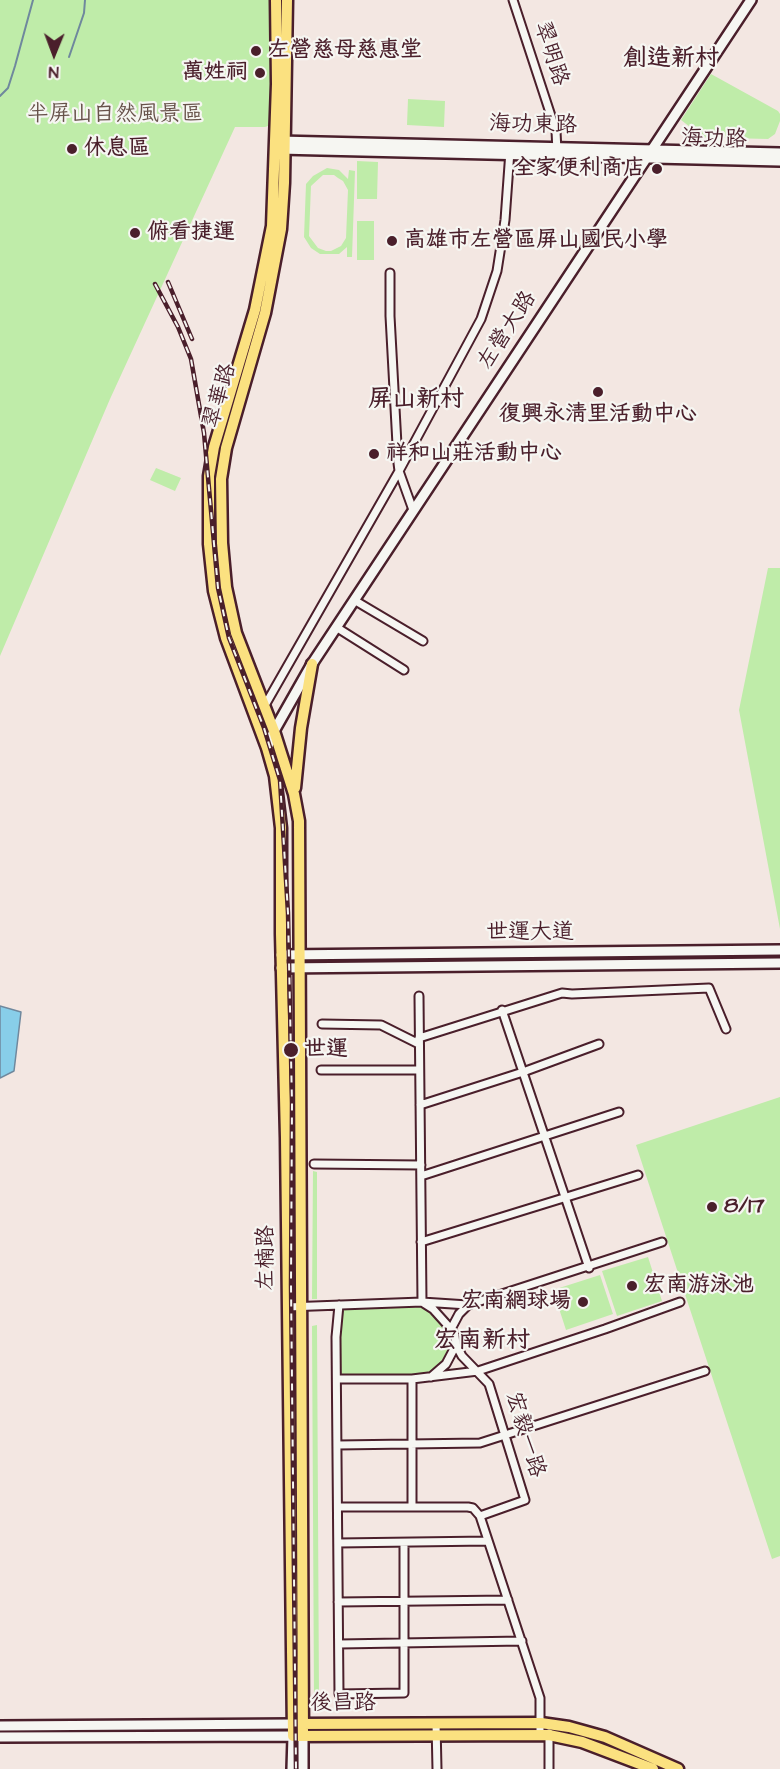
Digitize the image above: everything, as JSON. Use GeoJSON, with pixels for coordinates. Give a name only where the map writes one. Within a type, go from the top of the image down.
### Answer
{"type":"FeatureCollection","features":[{"type":"Feature","properties":{"kind":"main road","name":"翠華路"},"geometry":{"type":"LineString","coordinates":[[276,0],[281,229],[265,313],[226,448],[221,479],[222,543],[226,587],[236,633],[274,731],[294,794]]}},
{"type":"Feature","properties":{"kind":"main road","name":"翠華路"},"geometry":{"type":"LineString","coordinates":[[267,748],[225,638],[214,591],[208,544],[209,476],[214,447],[255,310],[267,258],[280,145],[286,0]]}},
{"type":"Feature","properties":{"kind":"main road"},"geometry":{"type":"LineString","coordinates":[[294,794],[301,728],[312,664]]}},
{"type":"Feature","properties":{"kind":"main road","name":"左楠路"},"geometry":{"type":"LineString","coordinates":[[267,748],[276,776],[281,828],[287,1307],[298,1724]]}},
{"type":"Feature","properties":{"kind":"main road","name":"左楠路"},"geometry":{"type":"LineString","coordinates":[[294,794],[298,821],[300,955],[298,1736]]}},
{"type":"Feature","properties":{"kind":"main road","name":"後昌路"},"geometry":{"type":"LineString","coordinates":[[298,1724],[436,1723],[545,1729],[653,1769]]}},
{"type":"Feature","properties":{"kind":"main road","name":"後昌路"},"geometry":{"type":"LineString","coordinates":[[298,1736],[437,1735],[569,1726],[605,1737],[678,1769]]}},
{"type":"Feature","properties":{"kind":"street","name":"翠明路"},"geometry":{"type":"LineString","coordinates":[[513,0],[556,131],[557,150]]}},
{"type":"Feature","properties":{"kind":"street","name":"左營大路"},"geometry":{"type":"LineString","coordinates":[[267,748],[274,731],[312,664],[751,0]]}},
{"type":"Feature","properties":{"kind":"street","name":"海功東路"},"geometry":{"type":"LineString","coordinates":[[280,145],[649,153]]}},
{"type":"Feature","properties":{"kind":"street"},"geometry":{"type":"LineString","coordinates":[[256,720],[399,471],[481,319],[495,281],[505,220],[510,150]]}},
{"type":"Feature","properties":{"kind":"street","name":"海功路"},"geometry":{"type":"LineString","coordinates":[[649,153],[780,153]]}},
{"type":"Feature","properties":{"kind":"street","name":"海功路"},"geometry":{"type":"LineString","coordinates":[[649,153],[780,161]]}},
{"type":"Feature","properties":{"kind":"street"},"geometry":{"type":"LineString","coordinates":[[390,273],[394,416],[399,471],[413,510]]}},
{"type":"Feature","properties":{"kind":"street"},"geometry":{"type":"LineString","coordinates":[[354,600],[423,641]]}},
{"type":"Feature","properties":{"kind":"street"},"geometry":{"type":"LineString","coordinates":[[336,627],[404,670]]}},
{"type":"Feature","properties":{"kind":"street","name":"世運大道"},"geometry":{"type":"LineString","coordinates":[[281,955],[780,950]]}},
{"type":"Feature","properties":{"kind":"street","name":"世運大道"},"geometry":{"type":"LineString","coordinates":[[281,968],[780,963]]}},
{"type":"Feature","properties":{"kind":"street"},"geometry":{"type":"LineString","coordinates":[[322,1024],[381,1025],[419,1041],[502,1010],[562,993],[709,988],[726,1029]]}},
{"type":"Feature","properties":{"kind":"street"},"geometry":{"type":"LineString","coordinates":[[418,996],[422,1302]]}},
{"type":"Feature","properties":{"kind":"street"},"geometry":{"type":"LineString","coordinates":[[502,1010],[589,1268]]}},
{"type":"Feature","properties":{"kind":"street"},"geometry":{"type":"LineString","coordinates":[[420,1105],[523,1072],[599,1044]]}},
{"type":"Feature","properties":{"kind":"street"},"geometry":{"type":"LineString","coordinates":[[321,1070],[419,1070]]}},
{"type":"Feature","properties":{"kind":"street"},"geometry":{"type":"LineString","coordinates":[[421,1176],[619,1112]]}},
{"type":"Feature","properties":{"kind":"street"},"geometry":{"type":"LineString","coordinates":[[314,1164],[421,1165]]}},
{"type":"Feature","properties":{"kind":"street"},"geometry":{"type":"LineString","coordinates":[[421,1242],[638,1175]]}},
{"type":"Feature","properties":{"kind":"street"},"geometry":{"type":"LineString","coordinates":[[287,1307],[422,1302],[468,1305],[589,1268],[662,1242]]}},
{"type":"Feature","properties":{"kind":"street","name":"宏毅一路"},"geometry":{"type":"LineString","coordinates":[[422,1302],[433,1309],[451,1329],[462,1356],[478,1371],[490,1387],[525,1500],[480,1516]]}},
{"type":"Feature","properties":{"kind":"street"},"geometry":{"type":"LineString","coordinates":[[338,1379],[431,1377],[478,1371],[680,1302]]}},
{"type":"Feature","properties":{"kind":"street"},"geometry":{"type":"LineString","coordinates":[[339,1305],[336,1337],[339,1694],[404,1694],[404,1543]]}},
{"type":"Feature","properties":{"kind":"street"},"geometry":{"type":"LineString","coordinates":[[451,1329],[459,1314],[468,1305]]}},
{"type":"Feature","properties":{"kind":"street"},"geometry":{"type":"LineString","coordinates":[[431,1377],[446,1364],[456,1345]]}},
{"type":"Feature","properties":{"kind":"street"},"geometry":{"type":"LineString","coordinates":[[338,1445],[480,1443],[705,1371]]}},
{"type":"Feature","properties":{"kind":"street"},"geometry":{"type":"LineString","coordinates":[[412,1378],[412,1507]]}},
{"type":"Feature","properties":{"kind":"street"},"geometry":{"type":"LineString","coordinates":[[338,1507],[468,1506],[477,1512],[540,1698],[549,1769]]}},
{"type":"Feature","properties":{"kind":"street"},"geometry":{"type":"LineString","coordinates":[[338,1543],[488,1541]]}},
{"type":"Feature","properties":{"kind":"street"},"geometry":{"type":"LineString","coordinates":[[338,1602],[508,1600]]}},
{"type":"Feature","properties":{"kind":"street"},"geometry":{"type":"LineString","coordinates":[[339,1644],[522,1641]]}},
{"type":"Feature","properties":{"kind":"street"},"geometry":{"type":"LineString","coordinates":[[436,1723],[437,1769]]}},
{"type":"Feature","properties":{"kind":"street","name":"後昌路"},"geometry":{"type":"LineString","coordinates":[[0,1726],[298,1724]]}},
{"type":"Feature","properties":{"kind":"street","name":"後昌路"},"geometry":{"type":"LineString","coordinates":[[0,1737],[298,1736]]}},
{"type":"Feature","properties":{"kind":"street","name":"左楠路"},"geometry":{"type":"LineString","coordinates":[[292,1769],[298,1736]]}},
{"type":"Feature","properties":{"kind":"street","name":"左楠路"},"geometry":{"type":"LineString","coordinates":[[298,1736],[303,1769]]}},
{"type":"Feature","properties":{"kind":"green space","name":"半屏山自然風景區"},"geometry":{"type":"Polygon","coordinates":[[[0,0],[270,0],[274,124],[265,127],[235,127],[110,399],[0,656],[0,0]]]}},
{"type":"Feature","properties":{"kind":"green space"},"geometry":{"type":"Polygon","coordinates":[[[711,74],[778,111],[780,121],[775,134],[768,139],[689,137],[694,130],[681,120],[711,74]]]}},
{"type":"Feature","properties":{"kind":"green space"},"geometry":{"type":"Polygon","coordinates":[[[408,99],[445,101],[444,127],[407,125],[408,99]]]}},
{"type":"Feature","properties":{"kind":"green space"},"geometry":{"type":"Polygon","coordinates":[[[357,161],[378,162],[377,199],[357,199],[357,161]]]}},
{"type":"Feature","properties":{"kind":"green space"},"geometry":{"type":"Polygon","coordinates":[[[327,168],[339,170],[348,179],[349,170],[355,171],[352,257],[347,257],[347,247],[339,254],[320,254],[311,248],[304,237],[306,184],[313,176],[327,168]],[[323,175],[311,186],[309,236],[318,248],[326,251],[341,246],[346,238],[348,190],[343,181],[334,175],[323,175]]]}},
{"type":"Feature","properties":{"kind":"green space"},"geometry":{"type":"Polygon","coordinates":[[[357,221],[374,221],[374,260],[357,260],[357,221]]]}},
{"type":"Feature","properties":{"kind":"green space"},"geometry":{"type":"Polygon","coordinates":[[[156,468],[181,478],[175,491],[150,480],[156,468]]]}},
{"type":"Feature","properties":{"kind":"green space"},"geometry":{"type":"Polygon","coordinates":[[[768,568],[780,568],[780,929],[739,710],[768,568]]]}},
{"type":"Feature","properties":{"kind":"green space"},"geometry":{"type":"Polygon","coordinates":[[[780,1097],[780,1556],[772,1559],[636,1145],[780,1097]]]}},
{"type":"Feature","properties":{"kind":"green space"},"geometry":{"type":"Polygon","coordinates":[[[313,1171],[317,1172],[317,1299],[312,1299],[313,1171]]]}},
{"type":"Feature","properties":{"kind":"green space","name":"宏南游泳池"},"geometry":{"type":"Polygon","coordinates":[[[648,1257],[662,1301],[617,1316],[602,1271],[648,1257]]]}},
{"type":"Feature","properties":{"kind":"green space","name":"宏南網球場"},"geometry":{"type":"Polygon","coordinates":[[[600,1275],[613,1314],[566,1330],[553,1290],[600,1275]]]}},
{"type":"Feature","properties":{"kind":"green space"},"geometry":{"type":"Polygon","coordinates":[[[421,1307],[432,1313],[450,1333],[452,1345],[443,1361],[429,1374],[341,1375],[339,1340],[342,1310],[421,1307]]]}},
{"type":"Feature","properties":{"kind":"green space"},"geometry":{"type":"Polygon","coordinates":[[[317,1325],[319,1698],[314,1699],[312,1326],[317,1325]]]}},
{"type":"Feature","properties":{"kind":"water"},"geometry":{"type":"Polygon","coordinates":[[[0,1006],[21,1012],[14,1071],[0,1078],[0,1006]]]}},
{"type":"Feature","properties":{"kind":"waterway"},"geometry":{"type":"LineString","coordinates":[[0,96],[8,88],[33,0]]}},
{"type":"Feature","properties":{"kind":"waterway"},"geometry":{"type":"LineString","coordinates":[[69,57],[84,13],[85,0]]}},
{"type":"Feature","properties":{"kind":"railway"},"geometry":{"type":"LineString","coordinates":[[168,282],[192,339]]}},
{"type":"Feature","properties":{"kind":"railway"},"geometry":{"type":"LineString","coordinates":[[155,284],[178,327],[191,359],[204,433],[218,588],[229,638],[264,728],[280,780],[288,913],[292,1103],[291,1285],[296,1769]]}},
{"type":"Feature","properties":{"kind":"place","name":"左營慈母慈惠堂"},"geometry":{"type":"Point","coordinates":[256,51]}},
{"type":"Feature","properties":{"kind":"place","name":"萬姓祠"},"geometry":{"type":"Point","coordinates":[260,73]}},
{"type":"Feature","properties":{"kind":"place","name":"休息區"},"geometry":{"type":"Point","coordinates":[72,149]}},
{"type":"Feature","properties":{"kind":"place","name":"全家便利商店"},"geometry":{"type":"Point","coordinates":[657,169]}},
{"type":"Feature","properties":{"kind":"place","name":"俯看捷運"},"geometry":{"type":"Point","coordinates":[135,233]}},
{"type":"Feature","properties":{"kind":"place","name":"高雄市左營區屏山國民小學"},"geometry":{"type":"Point","coordinates":[392,241]}},
{"type":"Feature","properties":{"kind":"place","name":"復興永清里活動中心"},"geometry":{"type":"Point","coordinates":[598,392]}},
{"type":"Feature","properties":{"kind":"place","name":"祥和山莊活動中心"},"geometry":{"type":"Point","coordinates":[374,454]}},
{"type":"Feature","properties":{"kind":"place","name":"世運"},"geometry":{"type":"Point","coordinates":[291,1050]}},
{"type":"Feature","properties":{"kind":"place","name":"8/17"},"geometry":{"type":"Point","coordinates":[712,1207]}},
{"type":"Feature","properties":{"kind":"place","name":"宏南游泳池"},"geometry":{"type":"Point","coordinates":[632,1286]}},
{"type":"Feature","properties":{"kind":"place","name":"宏南網球場"},"geometry":{"type":"Point","coordinates":[583,1302]}},
{"type":"Feature","properties":{"kind":"district","name":"創造新村"},"geometry":{"type":"Point","coordinates":[671,60]}},
{"type":"Feature","properties":{"kind":"district","name":"屏山新村"},"geometry":{"type":"Point","coordinates":[416,401]}},
{"type":"Feature","properties":{"kind":"district","name":"宏南新村"},"geometry":{"type":"Point","coordinates":[482,1342]}}]}
